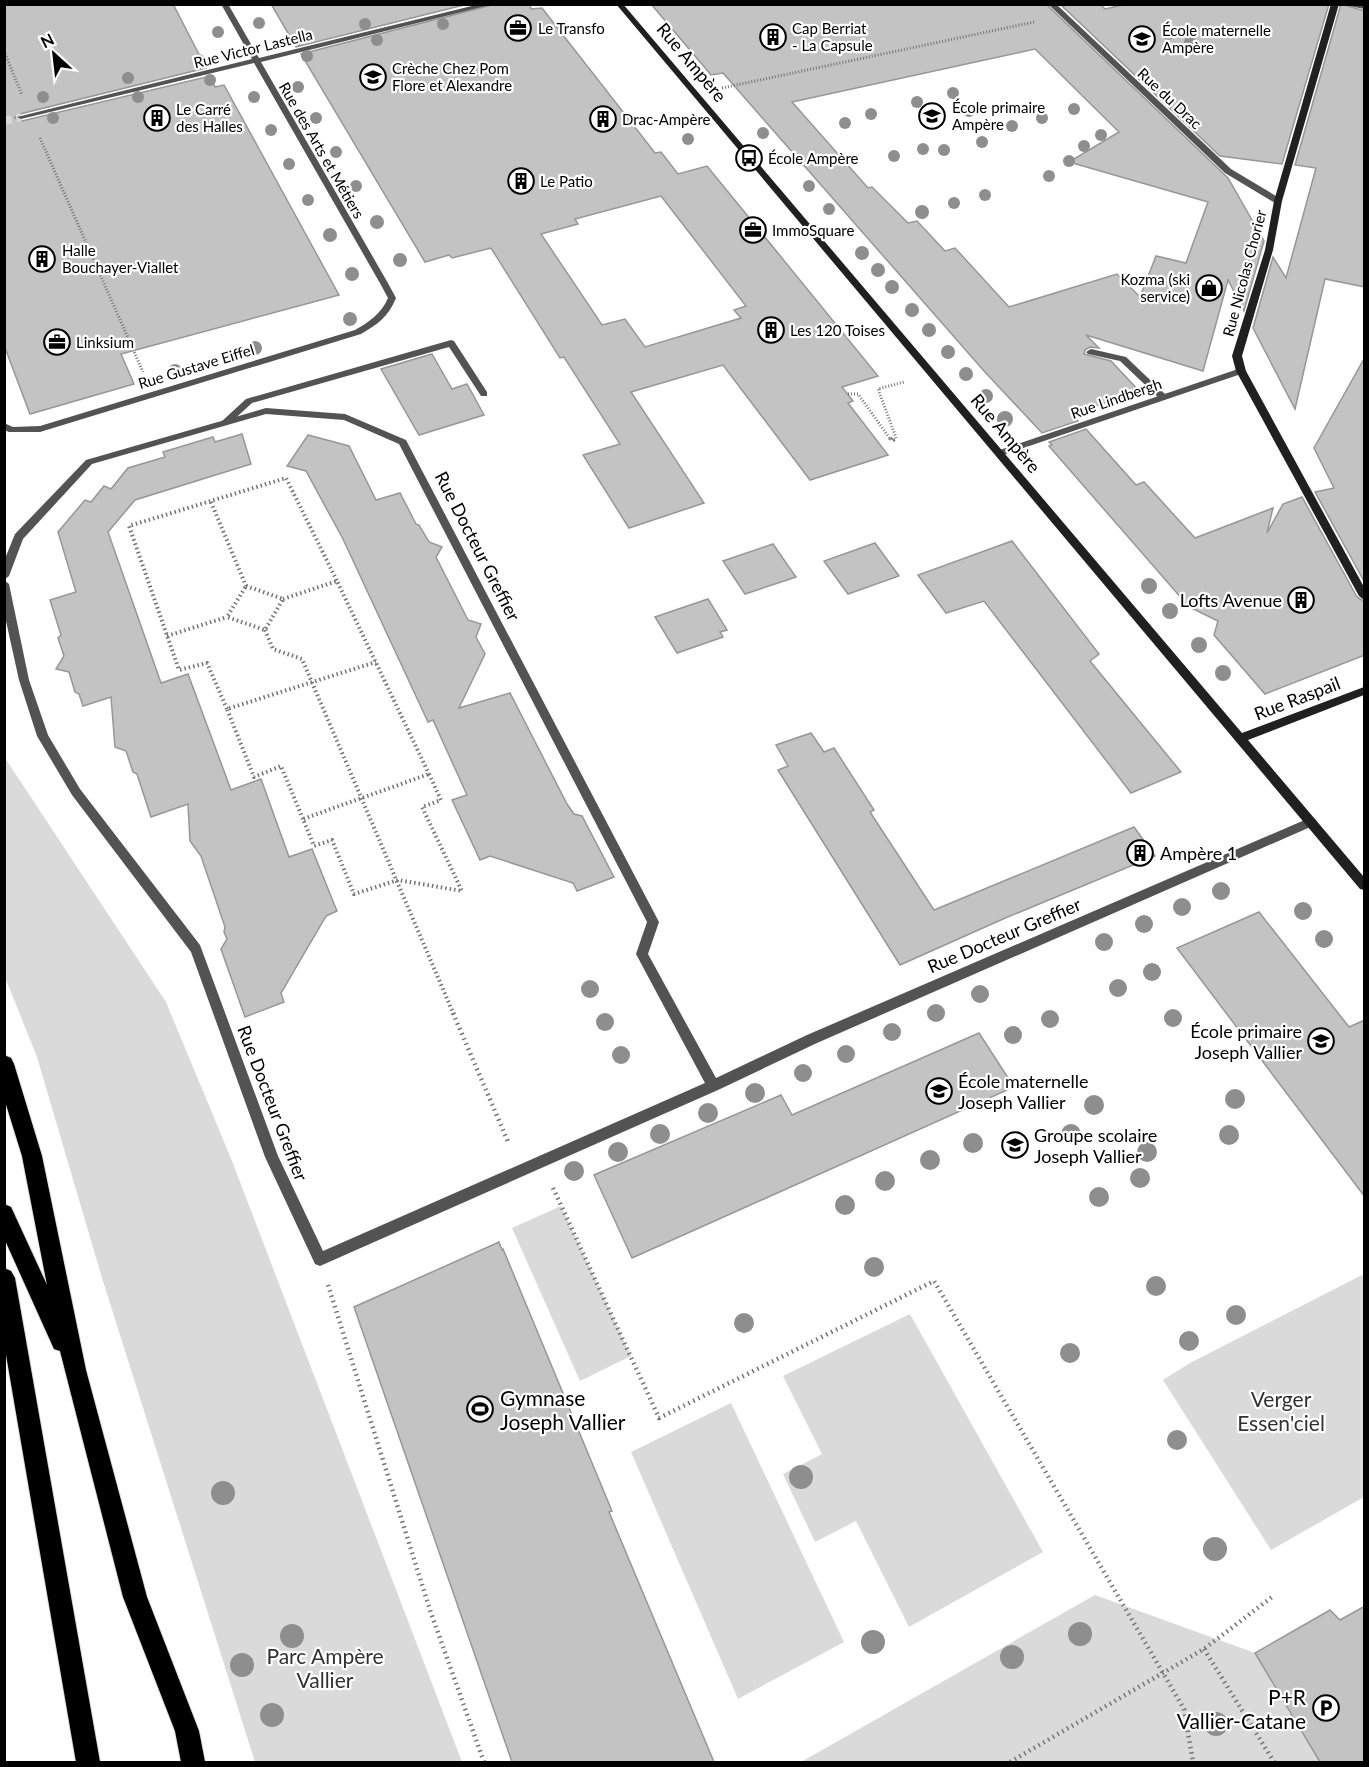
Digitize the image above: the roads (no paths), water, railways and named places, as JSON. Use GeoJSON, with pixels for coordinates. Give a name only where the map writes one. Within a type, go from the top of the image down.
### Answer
{"type":"FeatureCollection","features":[{"type":"Feature","properties":{"kind":"highway"},"geometry":{"type":"LineString","coordinates":[[4,1064],[32,1156],[75,1370],[135,1597],[187,1731],[194,1762]]}},
{"type":"Feature","properties":{"kind":"highway"},"geometry":{"type":"LineString","coordinates":[[4,1214],[75,1370]]}},
{"type":"Feature","properties":{"kind":"highway"},"geometry":{"type":"LineString","coordinates":[[4,1278],[88,1762]]}},
{"type":"Feature","properties":{"kind":"street","name":"Rue des Arts et Métiers"},"geometry":{"type":"LineString","coordinates":[[225,4],[392,298],[388,310]]}},
{"type":"Feature","properties":{"kind":"street","name":"Rue Victor Lastella"},"geometry":{"type":"LineString","coordinates":[[25,116],[491,4]]}},
{"type":"Feature","properties":{"kind":"street","name":"Rue Ampère"},"geometry":{"type":"LineString","coordinates":[[619,4],[1365,885]]}},
{"type":"Feature","properties":{"kind":"street","name":"Rue du Drac"},"geometry":{"type":"LineString","coordinates":[[1051,4],[1227,171],[1278,201]]}},
{"type":"Feature","properties":{"kind":"street","name":"Rue Nicolas Chorier"},"geometry":{"type":"LineString","coordinates":[[1335,4],[1278,201],[1269,250],[1237,356],[1241,371],[1365,596]]}},
{"type":"Feature","properties":{"kind":"street"},"geometry":{"type":"LineString","coordinates":[[1353,4],[1365,7]]}},
{"type":"Feature","properties":{"kind":"street","name":"Rue Gustave Eiffel"},"geometry":{"type":"LineString","coordinates":[[4,426],[12,430],[40,429],[153,395],[358,332],[379,320],[388,310]]}},
{"type":"Feature","properties":{"kind":"street"},"geometry":{"type":"LineString","coordinates":[[226,422],[249,401],[451,343],[484,394]]}},
{"type":"Feature","properties":{"kind":"street"},"geometry":{"type":"LineString","coordinates":[[1091,352],[1123,359],[1163,397]]}},
{"type":"Feature","properties":{"kind":"street","name":"Rue Lindbergh"},"geometry":{"type":"LineString","coordinates":[[1000,453],[1241,371]]}},
{"type":"Feature","properties":{"kind":"street","name":"Rue Docteur Greffier"},"geometry":{"type":"LineString","coordinates":[[4,576],[19,537],[89,462],[266,411],[345,417],[404,442],[653,922],[642,954],[713,1086]]}},
{"type":"Feature","properties":{"kind":"street","name":"Rue Docteur Greffier"},"geometry":{"type":"LineString","coordinates":[[4,584],[24,680],[43,736],[76,792],[196,950],[272,1157],[320,1259],[713,1086],[823,1034],[1311,822]]}},
{"type":"Feature","properties":{"kind":"street","name":"Rue Raspail"},"geometry":{"type":"LineString","coordinates":[[1242,738],[1365,691]]}},
{"type":"Feature","properties":{"kind":"tunnel"},"geometry":{"type":"LineString","coordinates":[[4,121],[21,117]]}},
{"type":"Feature","properties":{"kind":"place","name":"Le Transfo"},"geometry":{"type":"Point","coordinates":[518,28]}},
{"type":"Feature","properties":{"kind":"place","name":"Cap Berriat - La Capsule"},"geometry":{"type":"Point","coordinates":[773,37]}},
{"type":"Feature","properties":{"kind":"place","name":"École maternelle Ampère"},"geometry":{"type":"Point","coordinates":[1142,39]}},
{"type":"Feature","properties":{"kind":"place","name":"Crèche Chez Pom Flore et Alexandre"},"geometry":{"type":"Point","coordinates":[373,77]}},
{"type":"Feature","properties":{"kind":"place","name":"École primaire Ampère"},"geometry":{"type":"Point","coordinates":[932,116]}},
{"type":"Feature","properties":{"kind":"place","name":"Le Carré des Halles"},"geometry":{"type":"Point","coordinates":[157,118]}},
{"type":"Feature","properties":{"kind":"place","name":"Drac-Ampère"},"geometry":{"type":"Point","coordinates":[603,119]}},
{"type":"Feature","properties":{"kind":"place","name":"École Ampère"},"geometry":{"type":"Point","coordinates":[749,158]}},
{"type":"Feature","properties":{"kind":"place","name":"Le Patio"},"geometry":{"type":"Point","coordinates":[521,181]}},
{"type":"Feature","properties":{"kind":"place","name":"ImmoSquare"},"geometry":{"type":"Point","coordinates":[753,230]}},
{"type":"Feature","properties":{"kind":"place","name":"Halle Bouchayer-Viallet"},"geometry":{"type":"Point","coordinates":[42,259]}},
{"type":"Feature","properties":{"kind":"place","name":"Kozma (ski service)"},"geometry":{"type":"Point","coordinates":[1209,288]}},
{"type":"Feature","properties":{"kind":"place","name":"Les 120 Toises"},"geometry":{"type":"Point","coordinates":[771,330]}},
{"type":"Feature","properties":{"kind":"place","name":"Linksium"},"geometry":{"type":"Point","coordinates":[57,342]}},
{"type":"Feature","properties":{"kind":"place","name":"Lofts Avenue"},"geometry":{"type":"Point","coordinates":[1301,600]}},
{"type":"Feature","properties":{"kind":"place","name":"Ampère 1"},"geometry":{"type":"Point","coordinates":[1140,853]}},
{"type":"Feature","properties":{"kind":"place","name":"École primaire Joseph Vallier"},"geometry":{"type":"Point","coordinates":[1321,1041]}},
{"type":"Feature","properties":{"kind":"place","name":"École maternelle Joseph Vallier"},"geometry":{"type":"Point","coordinates":[939,1091]}},
{"type":"Feature","properties":{"kind":"place","name":"Groupe scolaire Joseph Vallier"},"geometry":{"type":"Point","coordinates":[1015,1145]}},
{"type":"Feature","properties":{"kind":"place","name":"Gymnase Joseph Vallier"},"geometry":{"type":"Point","coordinates":[480,1409]}},
{"type":"Feature","properties":{"kind":"place","name":"P+R Vallier-Catane"},"geometry":{"type":"Point","coordinates":[1326,1708]}},
{"type":"Feature","properties":{"kind":"park label","name":"Verger Essen'ciel"},"geometry":{"type":"Point","coordinates":[1281,1410]}},
{"type":"Feature","properties":{"kind":"park label","name":"Parc Ampère Vallier"},"geometry":{"type":"Point","coordinates":[325,1667]}}]}
